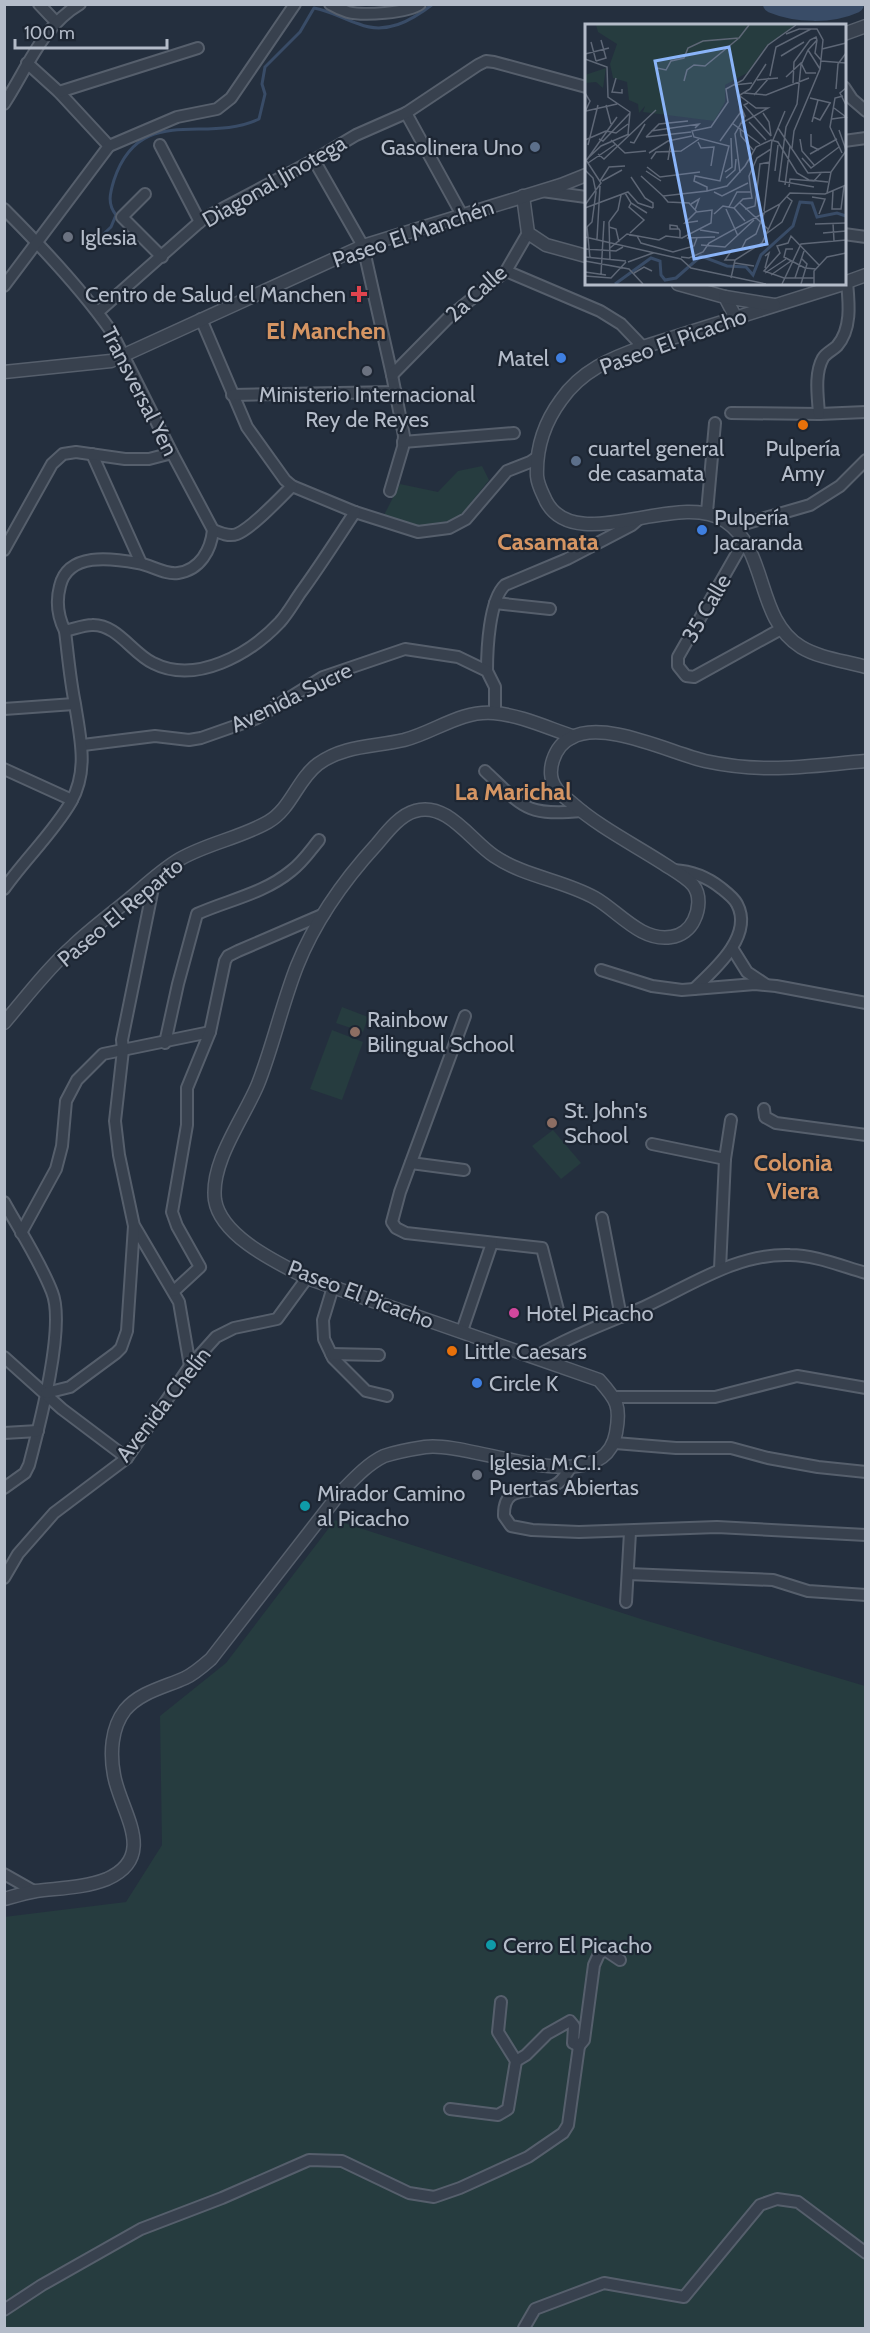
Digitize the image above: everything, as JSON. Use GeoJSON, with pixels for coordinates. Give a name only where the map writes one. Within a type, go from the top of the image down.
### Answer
{"type":"FeatureCollection","features":[{"type":"Feature","properties":{"kind":"street"},"geometry":{"type":"LineString","coordinates":[[39,4],[56,22]]}},
{"type":"Feature","properties":{"kind":"street"},"geometry":{"type":"LineString","coordinates":[[4,104],[27,63],[56,22],[80,4]]}},
{"type":"Feature","properties":{"kind":"street"},"geometry":{"type":"LineString","coordinates":[[4,286],[109,146],[177,117],[217,109],[231,98],[295,4]]}},
{"type":"Feature","properties":{"kind":"street"},"geometry":{"type":"LineString","coordinates":[[330,4],[349,12],[368,14],[414,9],[420,4]]}},
{"type":"Feature","properties":{"kind":"street"},"geometry":{"type":"LineString","coordinates":[[846,33],[866,26]]}},
{"type":"Feature","properties":{"kind":"street"},"geometry":{"type":"LineString","coordinates":[[59,92],[198,48]]}},
{"type":"Feature","properties":{"kind":"street","name":"Diagonal Jinotega"},"geometry":{"type":"LineString","coordinates":[[98,312],[200,222],[356,135],[406,113],[486,61],[585,87]]}},
{"type":"Feature","properties":{"kind":"street"},"geometry":{"type":"LineString","coordinates":[[27,63],[59,92],[109,146]]}},
{"type":"Feature","properties":{"kind":"street"},"geometry":{"type":"LineString","coordinates":[[846,90],[852,99],[866,111]]}},
{"type":"Feature","properties":{"kind":"street"},"geometry":{"type":"LineString","coordinates":[[406,113],[462,215]]}},
{"type":"Feature","properties":{"kind":"street"},"geometry":{"type":"LineString","coordinates":[[846,141],[866,138]]}},
{"type":"Feature","properties":{"kind":"street"},"geometry":{"type":"LineString","coordinates":[[160,145],[200,222]]}},
{"type":"Feature","properties":{"kind":"street"},"geometry":{"type":"LineString","coordinates":[[314,160],[363,246],[396,392],[403,442],[390,491]]}},
{"type":"Feature","properties":{"kind":"street","name":"Paseo El Manchén"},"geometry":{"type":"LineString","coordinates":[[4,372],[111,361],[124,357],[169,333],[363,246],[542,191],[585,175]]}},
{"type":"Feature","properties":{"kind":"street"},"geometry":{"type":"LineString","coordinates":[[542,191],[585,197]]}},
{"type":"Feature","properties":{"kind":"street"},"geometry":{"type":"LineString","coordinates":[[145,194],[122,218],[162,256]]}},
{"type":"Feature","properties":{"kind":"street"},"geometry":{"type":"LineString","coordinates":[[523,196],[528,233],[546,245],[585,256]]}},
{"type":"Feature","properties":{"kind":"street","name":"Transversal Yen"},"geometry":{"type":"LineString","coordinates":[[4,209],[38,242],[98,312],[124,357],[213,530]]}},
{"type":"Feature","properties":{"kind":"street","name":"2a Calle"},"geometry":{"type":"LineString","coordinates":[[392,375],[448,318],[506,271],[528,233]]}},
{"type":"Feature","properties":{"kind":"street"},"geometry":{"type":"LineString","coordinates":[[846,234],[866,237]]}},
{"type":"Feature","properties":{"kind":"street"},"geometry":{"type":"LineString","coordinates":[[506,271],[600,311],[621,324],[643,347]]}},
{"type":"Feature","properties":{"kind":"street","name":"Paseo El Picacho"},"geometry":{"type":"LineString","coordinates":[[846,283],[866,275]]}},
{"type":"Feature","properties":{"kind":"street"},"geometry":{"type":"LineString","coordinates":[[682,285],[725,297],[775,305]]}},
{"type":"Feature","properties":{"kind":"street","name":"Paseo El Picacho"},"geometry":{"type":"LineString","coordinates":[[839,285],[612,357],[595,366],[562,397],[551,414],[536,458],[537,484],[549,507],[566,520],[591,525],[684,510],[708,512],[734,527],[744,541],[781,629],[802,647],[866,667]]}},
{"type":"Feature","properties":{"kind":"street"},"geometry":{"type":"LineString","coordinates":[[819,414],[819,370],[824,357],[838,345],[848,324],[849,299],[846,285]]}},
{"type":"Feature","properties":{"kind":"street"},"geometry":{"type":"LineString","coordinates":[[725,297],[736,318]]}},
{"type":"Feature","properties":{"kind":"street"},"geometry":{"type":"LineString","coordinates":[[201,319],[247,427],[285,480],[292,486],[355,512],[418,532],[449,528],[466,519],[507,471],[536,458]]}},
{"type":"Feature","properties":{"kind":"street"},"geometry":{"type":"LineString","coordinates":[[232,395],[396,392]]}},
{"type":"Feature","properties":{"kind":"street"},"geometry":{"type":"LineString","coordinates":[[731,413],[866,412]]}},
{"type":"Feature","properties":{"kind":"street"},"geometry":{"type":"LineString","coordinates":[[708,512],[715,423]]}},
{"type":"Feature","properties":{"kind":"street"},"geometry":{"type":"LineString","coordinates":[[403,442],[514,433]]}},
{"type":"Feature","properties":{"kind":"street"},"geometry":{"type":"LineString","coordinates":[[4,550],[52,464],[63,454],[76,452],[125,459],[149,459],[172,453]]}},
{"type":"Feature","properties":{"kind":"street"},"geometry":{"type":"LineString","coordinates":[[92,454],[141,563]]}},
{"type":"Feature","properties":{"kind":"street"},"geometry":{"type":"LineString","coordinates":[[734,527],[810,506],[840,486],[866,460]]}},
{"type":"Feature","properties":{"kind":"street"},"geometry":{"type":"LineString","coordinates":[[4,889],[72,800],[81,779],[83,745],[65,631],[57,598],[62,576],[70,566],[83,561],[141,563],[177,573],[194,567],[204,558],[212,545],[213,530],[226,535],[236,535],[292,486]]}},
{"type":"Feature","properties":{"kind":"street"},"geometry":{"type":"LineString","coordinates":[[65,631],[92,625],[108,628],[152,663],[170,670],[196,671],[226,660],[249,648],[280,622],[355,512]]}},
{"type":"Feature","properties":{"kind":"street"},"geometry":{"type":"LineString","coordinates":[[495,713],[495,687],[487,671],[495,603],[500,590],[505,585],[567,559],[632,525],[639,519]]}},
{"type":"Feature","properties":{"kind":"street","name":"35 Calle"},"geometry":{"type":"LineString","coordinates":[[744,541],[678,657],[678,666],[686,676],[694,677],[781,629]]}},
{"type":"Feature","properties":{"kind":"street"},"geometry":{"type":"LineString","coordinates":[[495,603],[550,609]]}},
{"type":"Feature","properties":{"kind":"street","name":"Avenida Sucre"},"geometry":{"type":"LineString","coordinates":[[83,745],[155,736],[189,740],[201,738],[255,719],[323,677],[405,648],[458,657],[487,671]]}},
{"type":"Feature","properties":{"kind":"street"},"geometry":{"type":"LineString","coordinates":[[4,709],[75,704]]}},
{"type":"Feature","properties":{"kind":"street","name":"Paseo El Reparto"},"geometry":{"type":"LineString","coordinates":[[4,1023],[74,944],[178,860],[204,846],[243,834],[269,822],[282,812],[314,766],[327,758],[343,750],[405,740],[446,722],[476,713],[495,713],[573,736]]}},
{"type":"Feature","properties":{"kind":"street"},"geometry":{"type":"LineString","coordinates":[[573,736],[593,732],[618,735],[704,760],[752,769],[788,769],[866,761]]}},
{"type":"Feature","properties":{"kind":"street","name":"Paseo El Picacho"},"geometry":{"type":"LineString","coordinates":[[573,736],[558,750],[551,766],[556,789],[582,811],[674,870],[693,885],[699,901],[698,910],[689,928],[680,935],[657,937],[627,922],[600,901],[575,887],[513,868],[476,843],[447,816],[425,809],[411,812],[393,826],[353,871],[324,914],[298,964],[257,1087],[226,1149],[218,1172],[215,1199],[221,1215],[239,1237],[270,1258],[307,1278],[599,1380],[615,1397]]}},
{"type":"Feature","properties":{"kind":"street"},"geometry":{"type":"LineString","coordinates":[[4,769],[72,800]]}},
{"type":"Feature","properties":{"kind":"street"},"geometry":{"type":"LineString","coordinates":[[485,771],[526,808],[547,813],[582,811]]}},
{"type":"Feature","properties":{"kind":"street"},"geometry":{"type":"LineString","coordinates":[[165,1042],[197,914],[243,898],[282,878],[319,840]]}},
{"type":"Feature","properties":{"kind":"street"},"geometry":{"type":"LineString","coordinates":[[674,870],[689,871],[707,879],[727,893],[737,904],[740,926],[732,948],[720,964],[694,989]]}},
{"type":"Feature","properties":{"kind":"street"},"geometry":{"type":"LineString","coordinates":[[46,1393],[70,1387],[121,1348],[127,1331],[134,1226],[116,1137],[118,1093],[122,1040],[155,878]]}},
{"type":"Feature","properties":{"kind":"street"},"geometry":{"type":"LineString","coordinates":[[174,1291],[200,1267],[177,1226],[172,1212],[187,1125],[188,1088],[210,1032],[228,956],[324,914]]}},
{"type":"Feature","properties":{"kind":"street"},"geometry":{"type":"LineString","coordinates":[[732,948],[747,972],[765,984]]}},
{"type":"Feature","properties":{"kind":"street"},"geometry":{"type":"LineString","coordinates":[[601,970],[652,986],[682,990],[765,984],[866,1004]]}},
{"type":"Feature","properties":{"kind":"street"},"geometry":{"type":"LineString","coordinates":[[465,1016],[392,1222],[396,1228],[406,1233],[543,1249],[559,1314]]}},
{"type":"Feature","properties":{"kind":"street"},"geometry":{"type":"LineString","coordinates":[[21,1233],[56,1169],[63,1146],[66,1101],[77,1080],[103,1054],[210,1032]]}},
{"type":"Feature","properties":{"kind":"street"},"geometry":{"type":"LineString","coordinates":[[764,1109],[765,1117],[776,1123],[866,1135]]}},
{"type":"Feature","properties":{"kind":"street"},"geometry":{"type":"LineString","coordinates":[[720,1269],[725,1159],[731,1120]]}},
{"type":"Feature","properties":{"kind":"street"},"geometry":{"type":"LineString","coordinates":[[652,1144],[725,1159]]}},
{"type":"Feature","properties":{"kind":"street"},"geometry":{"type":"LineString","coordinates":[[411,1163],[464,1170]]}},
{"type":"Feature","properties":{"kind":"street"},"geometry":{"type":"LineString","coordinates":[[4,1202],[53,1294],[56,1333],[46,1393],[29,1465],[25,1473],[4,1488]]}},
{"type":"Feature","properties":{"kind":"street"},"geometry":{"type":"LineString","coordinates":[[602,1218],[621,1317]]}},
{"type":"Feature","properties":{"kind":"street"},"geometry":{"type":"LineString","coordinates":[[134,1226],[174,1291],[181,1307],[190,1366]]}},
{"type":"Feature","properties":{"kind":"street"},"geometry":{"type":"LineString","coordinates":[[462,1331],[492,1243]]}},
{"type":"Feature","properties":{"kind":"street"},"geometry":{"type":"LineString","coordinates":[[535,1357],[563,1340],[621,1317],[720,1269],[759,1258],[791,1254],[838,1264],[866,1273]]}},
{"type":"Feature","properties":{"kind":"street","name":"Avenida Chelín"},"geometry":{"type":"LineString","coordinates":[[4,1578],[18,1554],[54,1513],[127,1458],[190,1366],[218,1336],[232,1329],[277,1319],[307,1278]]}},
{"type":"Feature","properties":{"kind":"street"},"geometry":{"type":"LineString","coordinates":[[333,1287],[322,1320],[324,1339],[331,1354],[366,1391],[387,1396]]}},
{"type":"Feature","properties":{"kind":"street"},"geometry":{"type":"LineString","coordinates":[[331,1354],[379,1355]]}},
{"type":"Feature","properties":{"kind":"street"},"geometry":{"type":"LineString","coordinates":[[4,1357],[62,1409],[127,1458]]}},
{"type":"Feature","properties":{"kind":"street"},"geometry":{"type":"LineString","coordinates":[[4,1899],[34,1891],[88,1885],[109,1878],[127,1865],[135,1845],[132,1825],[114,1777],[111,1752],[116,1726],[126,1709],[149,1692],[188,1677],[211,1659],[339,1494],[361,1473],[384,1456],[427,1447],[445,1447],[528,1463],[571,1467],[595,1462],[604,1457],[615,1443],[619,1412],[615,1397],[715,1397],[797,1376],[866,1388]]}},
{"type":"Feature","properties":{"kind":"street"},"geometry":{"type":"LineString","coordinates":[[4,1434],[38,1431]]}},
{"type":"Feature","properties":{"kind":"street"},"geometry":{"type":"LineString","coordinates":[[615,1443],[676,1448],[731,1448],[768,1458],[818,1467],[866,1472]]}},
{"type":"Feature","properties":{"kind":"street"},"geometry":{"type":"LineString","coordinates":[[571,1467],[557,1485],[510,1495],[506,1501],[504,1515],[511,1526],[519,1529],[555,1531],[630,1532],[717,1527],[866,1535]]}},
{"type":"Feature","properties":{"kind":"street"},"geometry":{"type":"LineString","coordinates":[[627,1602],[630,1532]]}},
{"type":"Feature","properties":{"kind":"street"},"geometry":{"type":"LineString","coordinates":[[628,1574],[772,1580],[808,1591],[866,1595]]}},
{"type":"Feature","properties":{"kind":"street"},"geometry":{"type":"LineString","coordinates":[[4,1874],[34,1891]]}},
{"type":"Feature","properties":{"kind":"street"},"geometry":{"type":"LineString","coordinates":[[4,2310],[42,2285],[141,2229],[222,2198],[309,2160],[342,2161],[408,2193],[434,2197],[460,2188],[518,2161],[556,2139],[568,2125],[579,2046],[584,2040],[594,1965],[599,1954],[605,1950],[620,1960]]}},
{"type":"Feature","properties":{"kind":"street"},"geometry":{"type":"LineString","coordinates":[[450,2109],[498,2115],[508,2109],[516,2061],[498,2032],[501,2002]]}},
{"type":"Feature","properties":{"kind":"street"},"geometry":{"type":"LineString","coordinates":[[516,2061],[526,2055],[547,2034],[570,2021],[574,2026],[573,2043],[579,2046]]}},
{"type":"Feature","properties":{"kind":"street"},"geometry":{"type":"LineString","coordinates":[[524,2328],[535,2309],[604,2283],[684,2296],[760,2205],[777,2199],[798,2202],[866,2253]]}},
{"type":"Feature","properties":{"kind":"green space"},"geometry":{"type":"Polygon","coordinates":[[[482,466],[489,480],[458,519],[420,526],[384,515],[400,484],[438,492],[458,471],[482,466]]]}},
{"type":"Feature","properties":{"kind":"green space"},"geometry":{"type":"Polygon","coordinates":[[[342,1007],[368,1017],[363,1032],[336,1023],[342,1007]]]}},
{"type":"Feature","properties":{"kind":"green space"},"geometry":{"type":"Polygon","coordinates":[[[332,1030],[363,1042],[342,1100],[310,1089],[332,1030]]]}},
{"type":"Feature","properties":{"kind":"green space"},"geometry":{"type":"Polygon","coordinates":[[[553,1130],[581,1163],[561,1179],[532,1146],[553,1130]]]}},
{"type":"Feature","properties":{"kind":"green space"},"geometry":{"type":"Polygon","coordinates":[[[335,1520],[644,1620],[865,1686],[865,2328],[5,2328],[4,1917],[126,1902],[162,1845],[160,1716],[226,1663],[335,1520]]]}},
{"type":"Feature","properties":{"kind":"waterway"},"geometry":{"type":"LineString","coordinates":[[94,243],[111,227],[116,215],[110,203],[111,194],[114,180],[125,156],[140,141],[157,133],[217,129],[238,126],[259,119],[265,94],[262,84],[265,67],[300,32],[314,8],[359,24],[379,28],[407,21],[433,4]]}},
{"type":"Feature","properties":{"kind":"waterway"},"geometry":{"type":"LineString","coordinates":[[772,4],[792,10],[813,12],[846,8],[855,4]]}},
{"type":"Feature","properties":{"kind":"place","name":"Gasolinera Uno"},"geometry":{"type":"Point","coordinates":[535,147]}},
{"type":"Feature","properties":{"kind":"place","name":"Iglesia"},"geometry":{"type":"Point","coordinates":[68,237]}},
{"type":"Feature","properties":{"kind":"place","name":"Centro de Salud el Manchen"},"geometry":{"type":"Point","coordinates":[359,294]}},
{"type":"Feature","properties":{"kind":"place","name":"Matel"},"geometry":{"type":"Point","coordinates":[561,358]}},
{"type":"Feature","properties":{"kind":"place","name":"Ministerio Internacional Rey de Reyes"},"geometry":{"type":"Point","coordinates":[367,371]}},
{"type":"Feature","properties":{"kind":"place","name":"Pulpería Amy"},"geometry":{"type":"Point","coordinates":[803,425]}},
{"type":"Feature","properties":{"kind":"place","name":"cuartel general de casamata"},"geometry":{"type":"Point","coordinates":[576,461]}},
{"type":"Feature","properties":{"kind":"place","name":"Pulpería Jacaranda"},"geometry":{"type":"Point","coordinates":[702,530]}},
{"type":"Feature","properties":{"kind":"place","name":"Rainbow Bilingual School"},"geometry":{"type":"Point","coordinates":[355,1032]}},
{"type":"Feature","properties":{"kind":"place","name":"St. John's School"},"geometry":{"type":"Point","coordinates":[552,1123]}},
{"type":"Feature","properties":{"kind":"place","name":"Hotel Picacho"},"geometry":{"type":"Point","coordinates":[514,1313]}},
{"type":"Feature","properties":{"kind":"place","name":"Little Caesars"},"geometry":{"type":"Point","coordinates":[452,1351]}},
{"type":"Feature","properties":{"kind":"place","name":"Circle K"},"geometry":{"type":"Point","coordinates":[477,1383]}},
{"type":"Feature","properties":{"kind":"place","name":"Iglesia M.C.I. Puertas Abiertas"},"geometry":{"type":"Point","coordinates":[477,1475]}},
{"type":"Feature","properties":{"kind":"place","name":"Mirador Camino al Picacho"},"geometry":{"type":"Point","coordinates":[305,1506]}},
{"type":"Feature","properties":{"kind":"place","name":"Cerro El Picacho"},"geometry":{"type":"Point","coordinates":[491,1945]}},
{"type":"Feature","properties":{"kind":"district","name":"El Manchen"},"geometry":{"type":"Point","coordinates":[326,331]}},
{"type":"Feature","properties":{"kind":"district","name":"Casamata"},"geometry":{"type":"Point","coordinates":[548,542]}},
{"type":"Feature","properties":{"kind":"district","name":"La Marichal"},"geometry":{"type":"Point","coordinates":[513,792]}},
{"type":"Feature","properties":{"kind":"district","name":"Colonia Viera"},"geometry":{"type":"Point","coordinates":[793,1177]}}]}
